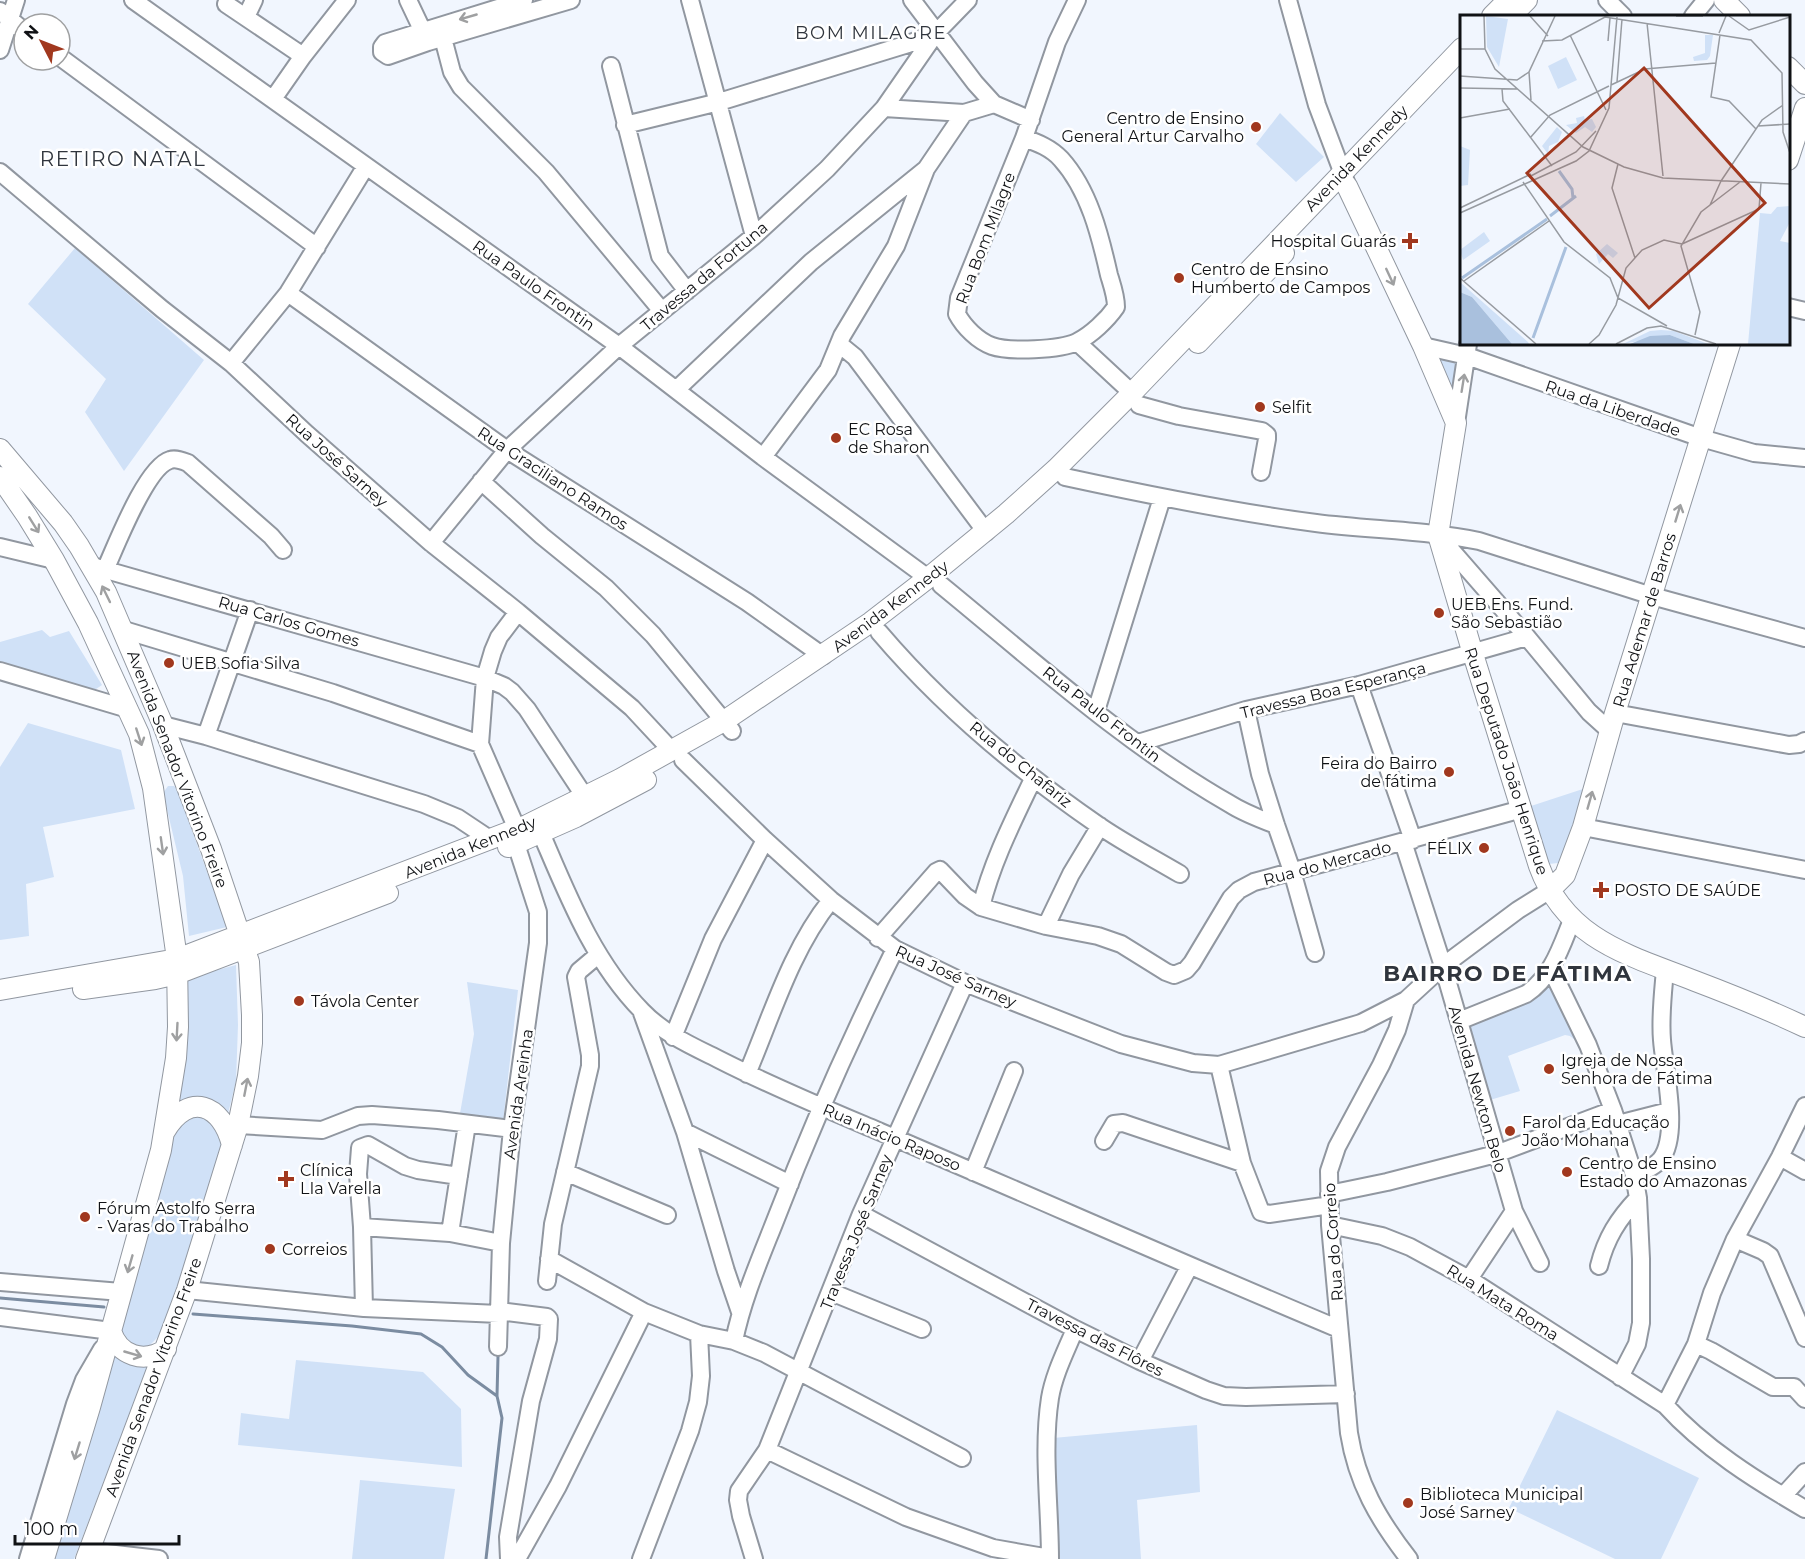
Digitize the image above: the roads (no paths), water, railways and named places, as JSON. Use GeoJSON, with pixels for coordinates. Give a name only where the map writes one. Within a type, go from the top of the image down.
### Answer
{"type":"FeatureCollection","features":[{"type":"Feature","properties":{"kind":"main road"},"geometry":{"type":"LineString","coordinates":[[1493,15],[1508,0]]}},
{"type":"Feature","properties":{"kind":"main road"},"geometry":{"type":"LineString","coordinates":[[1512,15],[1527,0]]}},
{"type":"Feature","properties":{"kind":"main road"},"geometry":{"type":"LineString","coordinates":[[1724,0],[1739,15]]}},
{"type":"Feature","properties":{"kind":"main road","name":"Avenida Kennedy"},"geometry":{"type":"LineString","coordinates":[[728,726],[823,656],[1002,535],[1065,477],[1345,179],[1460,49]]}},
{"type":"Feature","properties":{"kind":"main road","name":"Avenida Kennedy"},"geometry":{"type":"LineString","coordinates":[[1345,179],[1460,69]]}},
{"type":"Feature","properties":{"kind":"main road"},"geometry":{"type":"LineString","coordinates":[[1790,69],[1805,84]]}},
{"type":"Feature","properties":{"kind":"main road"},"geometry":{"type":"LineString","coordinates":[[1790,154],[1805,108]]}},
{"type":"Feature","properties":{"kind":"main road"},"geometry":{"type":"LineString","coordinates":[[1345,179],[1423,346],[1456,423]]}},
{"type":"Feature","properties":{"kind":"main road","name":"Rua Ademar de Barros"},"geometry":{"type":"LineString","coordinates":[[1550,890],[1564,875],[1583,827],[1613,722],[1730,345]]}},
{"type":"Feature","properties":{"kind":"main road","name":"Avenida Kennedy"},"geometry":{"type":"LineString","coordinates":[[243,942],[491,840],[541,833],[612,799],[678,755],[879,632],[986,532],[1136,399]]}},
{"type":"Feature","properties":{"kind":"main road","name":"Rua Deputado João Henrique"},"geometry":{"type":"LineString","coordinates":[[1456,423],[1438,535],[1539,866],[1550,890],[1572,920],[1617,951],[1716,989],[1805,1027]]}},
{"type":"Feature","properties":{"kind":"main road","name":"Avenida Senador Vitorino Freire"},"geometry":{"type":"LineString","coordinates":[[0,449],[98,568],[164,725],[243,942],[249,973],[252,1043],[238,1125],[187,1290],[87,1555]]}},
{"type":"Feature","properties":{"kind":"main road","name":"Avenida Senador Vitorino Freire"},"geometry":{"type":"LineString","coordinates":[[0,477],[54,560],[87,623],[139,734],[153,788],[177,966],[176,1058],[161,1150],[110,1335],[44,1559]]}},
{"type":"Feature","properties":{"kind":"main road"},"geometry":{"type":"LineString","coordinates":[[128,709],[152,698]]}},
{"type":"Feature","properties":{"kind":"main road","name":"Avenida Kennedy"},"geometry":{"type":"LineString","coordinates":[[177,966],[516,836],[585,797],[678,755]]}},
{"type":"Feature","properties":{"kind":"main road"},"geometry":{"type":"LineString","coordinates":[[153,788],[160,779],[168,775],[176,775],[184,780]]}},
{"type":"Feature","properties":{"kind":"main road"},"geometry":{"type":"LineString","coordinates":[[0,1000],[155,979],[177,966]]}},
{"type":"Feature","properties":{"kind":"main road"},"geometry":{"type":"LineString","coordinates":[[0,990],[177,966]]}},
{"type":"Feature","properties":{"kind":"main road"},"geometry":{"type":"LineString","coordinates":[[155,979],[172,988],[177,998]]}},
{"type":"Feature","properties":{"kind":"main road"},"geometry":{"type":"LineString","coordinates":[[164,1133],[180,1114],[201,1106],[220,1118],[228,1131],[232,1145]]}},
{"type":"Feature","properties":{"kind":"main road"},"geometry":{"type":"LineString","coordinates":[[110,1335],[119,1347],[130,1355],[148,1356],[166,1349]]}},
{"type":"Feature","properties":{"kind":"street"},"geometry":{"type":"LineString","coordinates":[[0,50],[5,15],[16,0]]}},
{"type":"Feature","properties":{"kind":"street","name":"Rua Paulo Frontin"},"geometry":{"type":"LineString","coordinates":[[134,0],[619,346],[763,458],[935,582],[1096,711],[1173,769],[1231,805],[1276,825]]}},
{"type":"Feature","properties":{"kind":"street"},"geometry":{"type":"LineString","coordinates":[[246,17],[254,0]]}},
{"type":"Feature","properties":{"kind":"street"},"geometry":{"type":"LineString","coordinates":[[273,99],[347,0]]}},
{"type":"Feature","properties":{"kind":"street"},"geometry":{"type":"LineString","coordinates":[[408,0],[460,87],[546,172],[662,311]]}},
{"type":"Feature","properties":{"kind":"street"},"geometry":{"type":"LineString","coordinates":[[431,37],[524,0]]}},
{"type":"Feature","properties":{"kind":"street"},"geometry":{"type":"LineString","coordinates":[[431,37],[571,0]]}},
{"type":"Feature","properties":{"kind":"street"},"geometry":{"type":"LineString","coordinates":[[690,0],[754,236]]}},
{"type":"Feature","properties":{"kind":"street"},"geometry":{"type":"LineString","coordinates":[[912,0],[975,84],[994,104],[1030,120]]}},
{"type":"Feature","properties":{"kind":"street","name":"Travessa da Fortuna"},"geometry":{"type":"LineString","coordinates":[[431,543],[507,450],[619,346],[754,236],[826,169],[884,108],[936,33],[968,0]]}},
{"type":"Feature","properties":{"kind":"street","name":"Rua Bom Milagre"},"geometry":{"type":"LineString","coordinates":[[1077,0],[1057,42],[1024,138],[959,298],[957,314],[969,331],[992,346],[1039,349],[1068,346],[1077,342]]}},
{"type":"Feature","properties":{"kind":"street"},"geometry":{"type":"LineString","coordinates":[[1288,0],[1317,105],[1345,179]]}},
{"type":"Feature","properties":{"kind":"street"},"geometry":{"type":"LineString","coordinates":[[1607,0],[1622,15]]}},
{"type":"Feature","properties":{"kind":"street"},"geometry":{"type":"LineString","coordinates":[[1695,15],[1706,0]]}},
{"type":"Feature","properties":{"kind":"street"},"geometry":{"type":"LineString","coordinates":[[226,4],[303,56]]}},
{"type":"Feature","properties":{"kind":"street"},"geometry":{"type":"LineString","coordinates":[[625,125],[719,102],[908,44],[936,33]]}},
{"type":"Feature","properties":{"kind":"street"},"geometry":{"type":"LineString","coordinates":[[72,66],[317,247]]}},
{"type":"Feature","properties":{"kind":"street"},"geometry":{"type":"LineString","coordinates":[[611,66],[660,256],[687,291]]}},
{"type":"Feature","properties":{"kind":"street"},"geometry":{"type":"LineString","coordinates":[[884,108],[964,113],[994,104]]}},
{"type":"Feature","properties":{"kind":"street"},"geometry":{"type":"LineString","coordinates":[[763,458],[828,370],[839,344],[896,246],[926,169],[964,113]]}},
{"type":"Feature","properties":{"kind":"street"},"geometry":{"type":"LineString","coordinates":[[1024,138],[1043,145],[1060,157],[1090,209],[1100,235],[1116,307],[1077,342],[1136,399],[1179,416],[1265,433],[1267,439],[1261,472]]}},
{"type":"Feature","properties":{"kind":"street"},"geometry":{"type":"LineString","coordinates":[[231,363],[288,293],[366,166]]}},
{"type":"Feature","properties":{"kind":"street"},"geometry":{"type":"LineString","coordinates":[[676,390],[811,262],[926,169]]}},
{"type":"Feature","properties":{"kind":"street","name":"Rua José Sarney"},"geometry":{"type":"LineString","coordinates":[[0,172],[162,309],[231,363],[431,543],[518,612],[632,708],[765,840],[831,900],[878,938],[895,949],[965,983],[1121,1044],[1193,1063],[1219,1065]]}},
{"type":"Feature","properties":{"kind":"street","name":"Rua Graciliano Ramos"},"geometry":{"type":"LineString","coordinates":[[288,293],[507,450],[747,602],[823,656]]}},
{"type":"Feature","properties":{"kind":"street"},"geometry":{"type":"LineString","coordinates":[[1790,307],[1805,311]]}},
{"type":"Feature","properties":{"kind":"street"},"geometry":{"type":"LineString","coordinates":[[839,344],[855,357],[986,532]]}},
{"type":"Feature","properties":{"kind":"street","name":"Rua da Liberdade"},"geometry":{"type":"LineString","coordinates":[[1423,346],[1468,350],[1701,438],[1754,453],[1805,458]]}},
{"type":"Feature","properties":{"kind":"street","name":"Rua Deputado João Henrique"},"geometry":{"type":"LineString","coordinates":[[1456,423],[1468,350]]}},
{"type":"Feature","properties":{"kind":"street"},"geometry":{"type":"LineString","coordinates":[[98,568],[146,483],[161,465],[171,459],[188,463],[271,536],[283,550]]}},
{"type":"Feature","properties":{"kind":"street"},"geometry":{"type":"LineString","coordinates":[[1065,477],[1162,498],[1314,523],[1479,541],[1652,596],[1805,638]]}},
{"type":"Feature","properties":{"kind":"street"},"geometry":{"type":"LineString","coordinates":[[481,481],[614,596],[653,635],[728,726]]}},
{"type":"Feature","properties":{"kind":"street"},"geometry":{"type":"LineString","coordinates":[[1096,711],[1162,498]]}},
{"type":"Feature","properties":{"kind":"street"},"geometry":{"type":"LineString","coordinates":[[1438,535],[1589,712],[1613,722],[1789,744],[1799,744],[1805,741]]}},
{"type":"Feature","properties":{"kind":"street"},"geometry":{"type":"LineString","coordinates":[[0,547],[54,560]]}},
{"type":"Feature","properties":{"kind":"street","name":"Rua Carlos Gomes"},"geometry":{"type":"LineString","coordinates":[[98,568],[485,678],[504,686],[527,710],[585,797]]}},
{"type":"Feature","properties":{"kind":"street"},"geometry":{"type":"LineString","coordinates":[[206,736],[250,610]]}},
{"type":"Feature","properties":{"kind":"street"},"geometry":{"type":"LineString","coordinates":[[123,630],[333,693],[480,744],[485,678],[492,651],[499,637],[518,612]]}},
{"type":"Feature","properties":{"kind":"street","name":"Rua do Chafariz"},"geometry":{"type":"LineString","coordinates":[[879,632],[928,687],[1033,779],[1100,826],[1180,874]]}},
{"type":"Feature","properties":{"kind":"street","name":"Travessa Boa Esperança"},"geometry":{"type":"LineString","coordinates":[[1138,743],[1246,710],[1359,686],[1527,637]]}},
{"type":"Feature","properties":{"kind":"street"},"geometry":{"type":"LineString","coordinates":[[0,671],[128,709]]}},
{"type":"Feature","properties":{"kind":"street","name":"Avenida Newton Belo"},"geometry":{"type":"LineString","coordinates":[[1359,686],[1408,841],[1496,1154],[1514,1211],[1540,1263]]}},
{"type":"Feature","properties":{"kind":"street"},"geometry":{"type":"LineString","coordinates":[[1246,710],[1260,774],[1292,871],[1315,953]]}},
{"type":"Feature","properties":{"kind":"street"},"geometry":{"type":"LineString","coordinates":[[164,725],[424,804],[458,818],[491,840]]}},
{"type":"Feature","properties":{"kind":"street","name":"Avenida Areinha"},"geometry":{"type":"LineString","coordinates":[[480,744],[516,836],[538,912],[538,943],[512,1129],[501,1243],[498,1347]]}},
{"type":"Feature","properties":{"kind":"street"},"geometry":{"type":"LineString","coordinates":[[981,907],[987,881],[1033,779]]}},
{"type":"Feature","properties":{"kind":"street","name":"Rua do Mercado"},"geometry":{"type":"LineString","coordinates":[[1046,926],[1098,936],[1121,944],[1174,975],[1186,970],[1192,963],[1227,904],[1239,890],[1254,882],[1522,809]]}},
{"type":"Feature","properties":{"kind":"street"},"geometry":{"type":"LineString","coordinates":[[878,938],[938,870],[943,872],[965,896],[981,907],[1046,926],[1071,874],[1100,826]]}},
{"type":"Feature","properties":{"kind":"street"},"geometry":{"type":"LineString","coordinates":[[1583,827],[1805,870]]}},
{"type":"Feature","properties":{"kind":"street","name":"Rua Inácio Raposo"},"geometry":{"type":"LineString","coordinates":[[541,833],[575,912],[598,955],[641,1010],[673,1036],[747,1074],[822,1107],[1190,1267],[1339,1329]]}},
{"type":"Feature","properties":{"kind":"street"},"geometry":{"type":"LineString","coordinates":[[673,1036],[713,939],[765,840]]}},
{"type":"Feature","properties":{"kind":"street"},"geometry":{"type":"LineString","coordinates":[[1550,890],[1518,910],[1443,966],[1406,1000],[1361,1023],[1219,1065],[1242,1163],[1258,1207],[1265,1214],[1329,1200],[1387,1182],[1496,1154],[1615,1117],[1669,1111]]}},
{"type":"Feature","properties":{"kind":"street"},"geometry":{"type":"LineString","coordinates":[[747,1074],[796,956],[808,932],[831,900]]}},
{"type":"Feature","properties":{"kind":"street"},"geometry":{"type":"LineString","coordinates":[[1459,1021],[1526,994],[1540,983],[1551,969],[1572,920]]}},
{"type":"Feature","properties":{"kind":"street"},"geometry":{"type":"LineString","coordinates":[[734,1341],[740,1312],[790,1184],[822,1107],[895,949]]}},
{"type":"Feature","properties":{"kind":"street"},"geometry":{"type":"LineString","coordinates":[[547,1281],[553,1224],[590,1066],[576,977],[579,971],[598,955]]}},
{"type":"Feature","properties":{"kind":"street"},"geometry":{"type":"LineString","coordinates":[[1551,969],[1588,1045],[1634,1175],[1638,1198],[1641,1323],[1637,1344],[1620,1377]]}},
{"type":"Feature","properties":{"kind":"street"},"geometry":{"type":"LineString","coordinates":[[1634,1175],[1660,1160],[1665,1153],[1669,1134],[1668,1085],[1662,1039],[1665,970]]}},
{"type":"Feature","properties":{"kind":"street","name":"Travessa José Sarney"},"geometry":{"type":"LineString","coordinates":[[754,1559],[741,1516],[739,1491],[767,1450],[801,1371],[861,1214],[965,983]]}},
{"type":"Feature","properties":{"kind":"street","name":"Rua do Correio"},"geometry":{"type":"LineString","coordinates":[[1406,1000],[1397,1030],[1381,1065],[1337,1147],[1329,1172],[1329,1200],[1339,1329],[1354,1460],[1363,1484],[1385,1527],[1409,1559]]}},
{"type":"Feature","properties":{"kind":"street"},"geometry":{"type":"LineString","coordinates":[[641,1010],[685,1132],[740,1312]]}},
{"type":"Feature","properties":{"kind":"street"},"geometry":{"type":"LineString","coordinates":[[973,1173],[1014,1071]]}},
{"type":"Feature","properties":{"kind":"street"},"geometry":{"type":"LineString","coordinates":[[1665,1405],[1696,1344],[1712,1293],[1735,1239],[1805,1106]]}},
{"type":"Feature","properties":{"kind":"street"},"geometry":{"type":"LineString","coordinates":[[238,1125],[322,1130],[358,1116],[372,1115],[512,1129]]}},
{"type":"Feature","properties":{"kind":"street"},"geometry":{"type":"LineString","coordinates":[[1104,1141],[1114,1124],[1123,1123],[1242,1163]]}},
{"type":"Feature","properties":{"kind":"street"},"geometry":{"type":"LineString","coordinates":[[450,1233],[467,1124]]}},
{"type":"Feature","properties":{"kind":"street"},"geometry":{"type":"LineString","coordinates":[[685,1132],[790,1184]]}},
{"type":"Feature","properties":{"kind":"street"},"geometry":{"type":"LineString","coordinates":[[364,1308],[358,1174],[360,1148],[368,1145],[405,1166],[418,1170],[459,1176]]}},
{"type":"Feature","properties":{"kind":"street"},"geometry":{"type":"LineString","coordinates":[[1780,1157],[1805,1171]]}},
{"type":"Feature","properties":{"kind":"street"},"geometry":{"type":"LineString","coordinates":[[565,1172],[668,1215]]}},
{"type":"Feature","properties":{"kind":"street"},"geometry":{"type":"LineString","coordinates":[[1599,1266],[1604,1246],[1615,1224],[1638,1198]]}},
{"type":"Feature","properties":{"kind":"street"},"geometry":{"type":"LineString","coordinates":[[1469,1279],[1514,1211]]}},
{"type":"Feature","properties":{"kind":"street","name":"Travessa das Flôres"},"geometry":{"type":"LineString","coordinates":[[861,1214],[1075,1329],[1140,1361],[1224,1396],[1346,1394]]}},
{"type":"Feature","properties":{"kind":"street","name":"Rua Mata Roma"},"geometry":{"type":"LineString","coordinates":[[1330,1225],[1382,1236],[1469,1279],[1665,1405],[1716,1451],[1805,1509]]}},
{"type":"Feature","properties":{"kind":"street"},"geometry":{"type":"LineString","coordinates":[[362,1227],[450,1233],[501,1243]]}},
{"type":"Feature","properties":{"kind":"street"},"geometry":{"type":"LineString","coordinates":[[1735,1239],[1770,1256],[1805,1338]]}},
{"type":"Feature","properties":{"kind":"street"},"geometry":{"type":"LineString","coordinates":[[549,1260],[644,1312],[699,1334],[734,1341],[801,1371],[962,1458]]}},
{"type":"Feature","properties":{"kind":"street"},"geometry":{"type":"LineString","coordinates":[[1140,1361],[1190,1267]]}},
{"type":"Feature","properties":{"kind":"street"},"geometry":{"type":"LineString","coordinates":[[0,1282],[122,1292]]}},
{"type":"Feature","properties":{"kind":"street"},"geometry":{"type":"LineString","coordinates":[[187,1290],[364,1308],[499,1312],[547,1317],[549,1319],[548,1339],[531,1401],[508,1537],[509,1559]]}},
{"type":"Feature","properties":{"kind":"street"},"geometry":{"type":"LineString","coordinates":[[831,1292],[922,1329]]}},
{"type":"Feature","properties":{"kind":"street"},"geometry":{"type":"LineString","coordinates":[[517,1559],[558,1486],[644,1312]]}},
{"type":"Feature","properties":{"kind":"street"},"geometry":{"type":"LineString","coordinates":[[0,1317],[110,1335]]}},
{"type":"Feature","properties":{"kind":"street"},"geometry":{"type":"LineString","coordinates":[[767,1450],[906,1517],[993,1548],[1050,1558],[1047,1428],[1050,1397],[1057,1371],[1075,1329]]}},
{"type":"Feature","properties":{"kind":"street"},"geometry":{"type":"LineString","coordinates":[[641,1559],[690,1431],[698,1402],[701,1376],[699,1334]]}},
{"type":"Feature","properties":{"kind":"street","name":"Avenida Senador Vitorino Freire"},"geometry":{"type":"LineString","coordinates":[[28,1559],[75,1404],[95,1359],[110,1335]]}},
{"type":"Feature","properties":{"kind":"street"},"geometry":{"type":"LineString","coordinates":[[1696,1344],[1773,1387],[1791,1385],[1805,1399]]}},
{"type":"Feature","properties":{"kind":"street"},"geometry":{"type":"LineString","coordinates":[[1783,1496],[1805,1472]]}},
{"type":"Feature","properties":{"kind":"street"},"geometry":{"type":"LineString","coordinates":[[87,1555],[159,1559]]}},
{"type":"Feature","properties":{"kind":"waterway"},"geometry":{"type":"LineString","coordinates":[[0,1298],[104,1307]]}},
{"type":"Feature","properties":{"kind":"waterway"},"geometry":{"type":"LineString","coordinates":[[193,1314],[352,1326],[421,1334],[442,1347],[468,1375],[497,1396]]}},
{"type":"Feature","properties":{"kind":"waterway"},"geometry":{"type":"LineString","coordinates":[[486,1559],[502,1418],[497,1396],[498,1356]]}},
{"type":"Feature","properties":{"kind":"place","name":"Centro de Ensino General Artur Carvalho"},"geometry":{"type":"Point","coordinates":[1256,127]}},
{"type":"Feature","properties":{"kind":"place","name":"Hospital Guarás"},"geometry":{"type":"Point","coordinates":[1410,241]}},
{"type":"Feature","properties":{"kind":"place","name":"Centro de Ensino Humberto de Campos"},"geometry":{"type":"Point","coordinates":[1179,278]}},
{"type":"Feature","properties":{"kind":"place","name":"Selfit"},"geometry":{"type":"Point","coordinates":[1260,407]}},
{"type":"Feature","properties":{"kind":"place","name":"EC Rosa de Sharon"},"geometry":{"type":"Point","coordinates":[836,438]}},
{"type":"Feature","properties":{"kind":"place","name":"UEB Ens. Fund. São Sebastião"},"geometry":{"type":"Point","coordinates":[1439,613]}},
{"type":"Feature","properties":{"kind":"place","name":"UEB Sofia Silva"},"geometry":{"type":"Point","coordinates":[169,663]}},
{"type":"Feature","properties":{"kind":"place","name":"Feira do Bairro de fátima"},"geometry":{"type":"Point","coordinates":[1449,772]}},
{"type":"Feature","properties":{"kind":"place","name":"FÉLIX"},"geometry":{"type":"Point","coordinates":[1484,848]}},
{"type":"Feature","properties":{"kind":"place","name":"POSTO DE SAÚDE"},"geometry":{"type":"Point","coordinates":[1601,890]}},
{"type":"Feature","properties":{"kind":"place","name":"Távola Center"},"geometry":{"type":"Point","coordinates":[299,1001]}},
{"type":"Feature","properties":{"kind":"place","name":"Igreja de Nossa Senhora de Fátima"},"geometry":{"type":"Point","coordinates":[1549,1069]}},
{"type":"Feature","properties":{"kind":"place","name":"Farol da Educação João Mohana"},"geometry":{"type":"Point","coordinates":[1510,1131]}},
{"type":"Feature","properties":{"kind":"place","name":"Centro de Ensino Estado do Amazonas"},"geometry":{"type":"Point","coordinates":[1567,1172]}},
{"type":"Feature","properties":{"kind":"place","name":"Clínica LIa Varella"},"geometry":{"type":"Point","coordinates":[286,1179]}},
{"type":"Feature","properties":{"kind":"place","name":"Fórum Astolfo Serra - Varas do Trabalho"},"geometry":{"type":"Point","coordinates":[85,1217]}},
{"type":"Feature","properties":{"kind":"place","name":"Correios"},"geometry":{"type":"Point","coordinates":[270,1249]}},
{"type":"Feature","properties":{"kind":"place","name":"Biblioteca Municipal José Sarney"},"geometry":{"type":"Point","coordinates":[1408,1503]}},
{"type":"Feature","properties":{"kind":"district","name":"BOM MILAGRE"},"geometry":{"type":"Point","coordinates":[871,33]}},
{"type":"Feature","properties":{"kind":"district","name":"RETIRO NATAL"},"geometry":{"type":"Point","coordinates":[123,159]}},
{"type":"Feature","properties":{"kind":"district","name":"BAIRRO DE FÁTIMA"},"geometry":{"type":"Point","coordinates":[1508,973]}}]}
